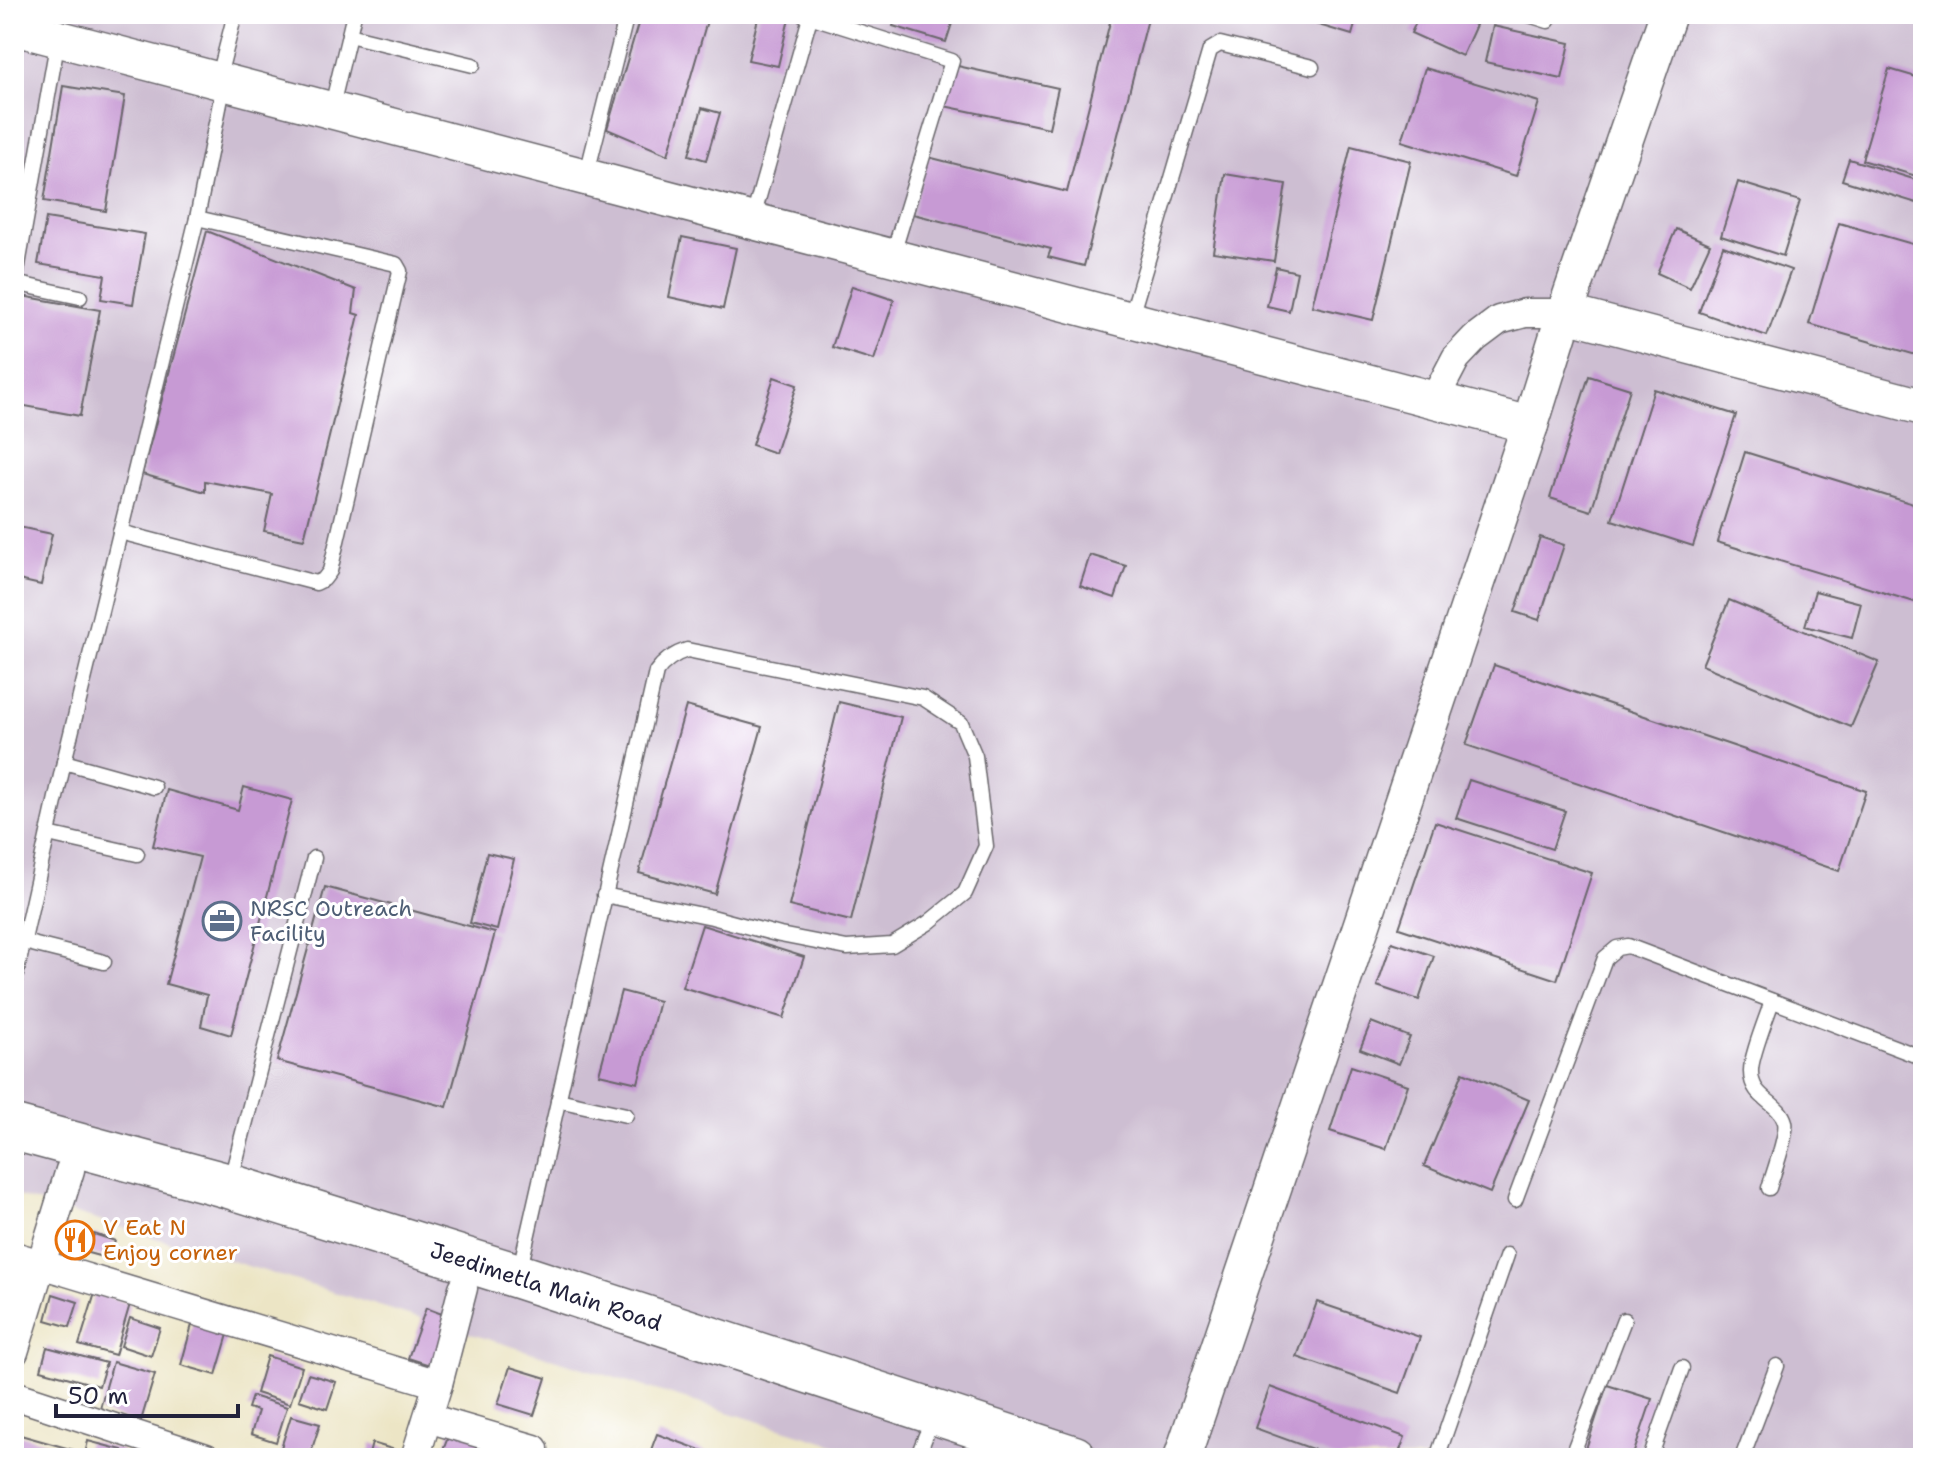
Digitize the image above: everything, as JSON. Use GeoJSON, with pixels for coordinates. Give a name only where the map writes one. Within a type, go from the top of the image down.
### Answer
{"type":"FeatureCollection","features":[{"type":"Feature","properties":{"kind":"main road","name":"Jeedimetla Main Road"},"geometry":{"type":"LineString","coordinates":[[14,1128],[229,1186],[518,1276],[1074,1458]]}},
{"type":"Feature","properties":{"kind":"main road","name":"Jeedimetla Main Road"},"geometry":{"type":"LineString","coordinates":[[14,1156],[463,1288],[922,1447],[998,1458]]}},
{"type":"Feature","properties":{"kind":"street"},"geometry":{"type":"LineString","coordinates":[[1182,1458],[1668,14]]}},
{"type":"Feature","properties":{"kind":"street"},"geometry":{"type":"LineString","coordinates":[[14,27],[1530,425]]}},
{"type":"Feature","properties":{"kind":"street"},"geometry":{"type":"LineString","coordinates":[[1434,400],[1456,358],[1475,338],[1499,320],[1525,313],[1565,313],[1923,407]]}},
{"type":"Feature","properties":{"kind":"street"},"geometry":{"type":"LineString","coordinates":[[14,1352],[70,1170]]}},
{"type":"Feature","properties":{"kind":"street"},"geometry":{"type":"LineString","coordinates":[[14,1256],[438,1384]]}},
{"type":"Feature","properties":{"kind":"street"},"geometry":{"type":"LineString","coordinates":[[415,1458],[463,1288]]}},
{"type":"Feature","properties":{"kind":"street"},"geometry":{"type":"LineString","coordinates":[[14,1395],[206,1458]]}},
{"type":"Feature","properties":{"kind":"street"},"geometry":{"type":"LineString","coordinates":[[428,1418],[534,1449]]}},
{"type":"Feature","properties":{"kind":"lane"},"geometry":{"type":"LineString","coordinates":[[14,984],[64,762],[197,218],[235,14]]}},
{"type":"Feature","properties":{"kind":"lane"},"geometry":{"type":"LineString","coordinates":[[331,110],[354,14]]}},
{"type":"Feature","properties":{"kind":"lane"},"geometry":{"type":"LineString","coordinates":[[586,177],[627,14]]}},
{"type":"Feature","properties":{"kind":"lane"},"geometry":{"type":"LineString","coordinates":[[1526,14],[1548,21]]}},
{"type":"Feature","properties":{"kind":"lane"},"geometry":{"type":"LineString","coordinates":[[752,221],[808,15],[952,61],[892,258]]}},
{"type":"Feature","properties":{"kind":"lane"},"geometry":{"type":"LineString","coordinates":[[349,35],[473,65]]}},
{"type":"Feature","properties":{"kind":"lane"},"geometry":{"type":"LineString","coordinates":[[58,38],[14,285],[80,297]]}},
{"type":"Feature","properties":{"kind":"lane"},"geometry":{"type":"LineString","coordinates":[[1130,320],[1210,50],[1220,44],[1312,67]]}},
{"type":"Feature","properties":{"kind":"lane"},"geometry":{"type":"LineString","coordinates":[[120,532],[316,583],[330,571],[399,267],[197,218]]}},
{"type":"Feature","properties":{"kind":"lane"},"geometry":{"type":"LineString","coordinates":[[518,1276],[604,895],[656,672],[664,662],[687,650],[923,698],[961,723],[975,756],[986,846],[965,893],[928,923],[892,945],[847,948],[604,895]]}},
{"type":"Feature","properties":{"kind":"lane"},"geometry":{"type":"LineString","coordinates":[[64,762],[154,787]]}},
{"type":"Feature","properties":{"kind":"lane"},"geometry":{"type":"LineString","coordinates":[[48,834],[137,854]]}},
{"type":"Feature","properties":{"kind":"lane"},"geometry":{"type":"LineString","coordinates":[[229,1186],[314,858]]}},
{"type":"Feature","properties":{"kind":"lane"},"geometry":{"type":"LineString","coordinates":[[24,942],[104,962]]}},
{"type":"Feature","properties":{"kind":"lane"},"geometry":{"type":"LineString","coordinates":[[1515,1200],[1605,958],[1617,948],[1628,946],[1923,1058]]}},
{"type":"Feature","properties":{"kind":"lane"},"geometry":{"type":"LineString","coordinates":[[1769,1188],[1785,1123],[1778,1110],[1752,1084],[1750,1070],[1772,1001]]}},
{"type":"Feature","properties":{"kind":"lane"},"geometry":{"type":"LineString","coordinates":[[558,1100],[626,1115]]}},
{"type":"Feature","properties":{"kind":"lane"},"geometry":{"type":"LineString","coordinates":[[1437,1458],[1507,1255]]}},
{"type":"Feature","properties":{"kind":"lane"},"geometry":{"type":"LineString","coordinates":[[1571,1458],[1624,1320]]}},
{"type":"Feature","properties":{"kind":"lane"},"geometry":{"type":"LineString","coordinates":[[1742,1458],[1777,1366]]}},
{"type":"Feature","properties":{"kind":"lane"},"geometry":{"type":"LineString","coordinates":[[1650,1458],[1682,1368]]}},
{"type":"Feature","properties":{"kind":"shaded area"},"geometry":{"type":"Polygon","coordinates":[[[14,14],[1923,14],[1923,1458],[879,1458],[14,1195],[14,14]]]}},
{"type":"Feature","properties":{"kind":"building"},"geometry":{"type":"Polygon","coordinates":[[[641,14],[709,14],[668,155],[607,129],[641,14]]]}},
{"type":"Feature","properties":{"kind":"building"},"geometry":{"type":"Polygon","coordinates":[[[759,14],[790,14],[778,66],[748,60],[759,14]]]}},
{"type":"Feature","properties":{"kind":"building"},"geometry":{"type":"Polygon","coordinates":[[[897,14],[955,14],[946,42],[893,26],[897,14]]]}},
{"type":"Feature","properties":{"kind":"building"},"geometry":{"type":"Polygon","coordinates":[[[1112,14],[1148,19],[1084,266],[1048,257],[1051,249],[913,214],[928,157],[1067,192],[1112,14]]]}},
{"type":"Feature","properties":{"kind":"building"},"geometry":{"type":"Polygon","coordinates":[[[1282,14],[1358,14],[1352,35],[1282,14]]]}},
{"type":"Feature","properties":{"kind":"building"},"geometry":{"type":"Polygon","coordinates":[[[1420,14],[1451,14],[1476,25],[1462,56],[1411,33],[1420,14]]]}},
{"type":"Feature","properties":{"kind":"building"},"geometry":{"type":"Polygon","coordinates":[[[1493,26],[1570,43],[1562,79],[1485,62],[1493,26]]]}},
{"type":"Feature","properties":{"kind":"building"},"geometry":{"type":"Polygon","coordinates":[[[953,65],[1058,88],[1049,128],[944,106],[953,65]]]}},
{"type":"Feature","properties":{"kind":"building"},"geometry":{"type":"Polygon","coordinates":[[[1425,68],[1539,102],[1516,176],[1402,141],[1425,68]]]}},
{"type":"Feature","properties":{"kind":"building"},"geometry":{"type":"Polygon","coordinates":[[[1889,69],[1923,79],[1923,178],[1862,160],[1889,69]]]}},
{"type":"Feature","properties":{"kind":"building"},"geometry":{"type":"Polygon","coordinates":[[[63,86],[125,96],[106,211],[44,201],[63,86]]]}},
{"type":"Feature","properties":{"kind":"building"},"geometry":{"type":"Polygon","coordinates":[[[702,108],[720,113],[706,160],[689,155],[702,108]]]}},
{"type":"Feature","properties":{"kind":"building"},"geometry":{"type":"Polygon","coordinates":[[[1351,146],[1411,161],[1373,320],[1312,306],[1351,146]]]}},
{"type":"Feature","properties":{"kind":"building"},"geometry":{"type":"Polygon","coordinates":[[[1849,159],[1923,182],[1923,205],[1842,180],[1849,159]]]}},
{"type":"Feature","properties":{"kind":"building"},"geometry":{"type":"Polygon","coordinates":[[[1225,174],[1286,184],[1274,261],[1213,252],[1225,174]]]}},
{"type":"Feature","properties":{"kind":"building"},"geometry":{"type":"Polygon","coordinates":[[[1738,182],[1800,201],[1783,256],[1721,236],[1738,182]]]}},
{"type":"Feature","properties":{"kind":"building"},"geometry":{"type":"Polygon","coordinates":[[[46,218],[145,234],[133,304],[101,299],[105,275],[38,264],[46,218]]]}},
{"type":"Feature","properties":{"kind":"building"},"geometry":{"type":"Polygon","coordinates":[[[1839,223],[1923,247],[1923,357],[1809,324],[1839,223]]]}},
{"type":"Feature","properties":{"kind":"building"},"geometry":{"type":"Polygon","coordinates":[[[1676,229],[1710,244],[1690,288],[1657,273],[1676,229]]]}},
{"type":"Feature","properties":{"kind":"building"},"geometry":{"type":"Polygon","coordinates":[[[207,231],[356,290],[353,313],[359,315],[304,539],[264,531],[272,494],[205,481],[205,492],[142,474],[207,231]]]}},
{"type":"Feature","properties":{"kind":"building"},"geometry":{"type":"Polygon","coordinates":[[[682,237],[736,248],[723,309],[669,297],[682,237]]]}},
{"type":"Feature","properties":{"kind":"building"},"geometry":{"type":"Polygon","coordinates":[[[1723,246],[1791,270],[1767,336],[1699,312],[1723,246]]]}},
{"type":"Feature","properties":{"kind":"building"},"geometry":{"type":"Polygon","coordinates":[[[1276,267],[1297,272],[1289,311],[1267,306],[1276,267]]]}},
{"type":"Feature","properties":{"kind":"building"},"geometry":{"type":"Polygon","coordinates":[[[852,286],[894,300],[874,360],[832,347],[852,286]]]}},
{"type":"Feature","properties":{"kind":"building"},"geometry":{"type":"Polygon","coordinates":[[[22,296],[100,310],[80,416],[14,404],[14,337],[22,296]]]}},
{"type":"Feature","properties":{"kind":"building"},"geometry":{"type":"Polygon","coordinates":[[[1589,376],[1630,389],[1591,511],[1550,498],[1589,376]]]}},
{"type":"Feature","properties":{"kind":"building"},"geometry":{"type":"Polygon","coordinates":[[[774,377],[797,385],[775,453],[752,445],[774,377]]]}},
{"type":"Feature","properties":{"kind":"building"},"geometry":{"type":"Polygon","coordinates":[[[1654,389],[1736,415],[1693,546],[1612,520],[1654,389]]]}},
{"type":"Feature","properties":{"kind":"building"},"geometry":{"type":"Polygon","coordinates":[[[1745,452],[1923,507],[1921,604],[1717,542],[1745,452]]]}},
{"type":"Feature","properties":{"kind":"building"},"geometry":{"type":"Polygon","coordinates":[[[14,526],[52,534],[41,585],[14,579],[14,526]]]}},
{"type":"Feature","properties":{"kind":"building"},"geometry":{"type":"Polygon","coordinates":[[[1540,537],[1564,545],[1539,620],[1515,612],[1540,537]]]}},
{"type":"Feature","properties":{"kind":"building"},"geometry":{"type":"Polygon","coordinates":[[[1090,555],[1126,566],[1115,598],[1080,586],[1090,555]]]}},
{"type":"Feature","properties":{"kind":"building"},"geometry":{"type":"Polygon","coordinates":[[[1815,591],[1861,603],[1852,638],[1805,626],[1815,591]]]}},
{"type":"Feature","properties":{"kind":"building"},"geometry":{"type":"Polygon","coordinates":[[[1729,600],[1879,662],[1851,727],[1702,665],[1729,600]]]}},
{"type":"Feature","properties":{"kind":"building"},"geometry":{"type":"Polygon","coordinates":[[[1494,665],[1866,791],[1839,871],[1466,745],[1494,665]]]}},
{"type":"Feature","properties":{"kind":"building"},"geometry":{"type":"Polygon","coordinates":[[[839,702],[901,717],[851,921],[789,906],[839,702]]]}},
{"type":"Feature","properties":{"kind":"building"},"geometry":{"type":"Polygon","coordinates":[[[686,706],[762,727],[715,894],[639,873],[686,706]]]}},
{"type":"Feature","properties":{"kind":"building"},"geometry":{"type":"Polygon","coordinates":[[[1469,780],[1565,811],[1552,849],[1456,818],[1469,780]]]}},
{"type":"Feature","properties":{"kind":"building","name":"NRSC Outreach Facility"},"geometry":{"type":"Polygon","coordinates":[[[244,787],[292,800],[231,1035],[201,1026],[207,995],[166,984],[200,857],[153,846],[167,790],[238,810],[244,787]]]}},
{"type":"Feature","properties":{"kind":"building"},"geometry":{"type":"Polygon","coordinates":[[[1435,822],[1592,873],[1557,980],[1399,928],[1435,822]]]}},
{"type":"Feature","properties":{"kind":"building"},"geometry":{"type":"Polygon","coordinates":[[[487,853],[514,859],[497,930],[470,923],[487,853]]]}},
{"type":"Feature","properties":{"kind":"building"},"geometry":{"type":"Polygon","coordinates":[[[325,887],[495,933],[447,1107],[277,1061],[325,887]]]}},
{"type":"Feature","properties":{"kind":"building"},"geometry":{"type":"Polygon","coordinates":[[[702,925],[804,957],[784,1018],[682,987],[702,925]]]}},
{"type":"Feature","properties":{"kind":"building"},"geometry":{"type":"Polygon","coordinates":[[[1392,942],[1434,956],[1419,1000],[1377,986],[1392,942]]]}},
{"type":"Feature","properties":{"kind":"building"},"geometry":{"type":"Polygon","coordinates":[[[621,991],[659,1001],[638,1083],[599,1074],[621,991]]]}},
{"type":"Feature","properties":{"kind":"building"},"geometry":{"type":"Polygon","coordinates":[[[1371,1022],[1410,1037],[1399,1064],[1360,1049],[1371,1022]]]}},
{"type":"Feature","properties":{"kind":"building"},"geometry":{"type":"Polygon","coordinates":[[[1351,1066],[1408,1085],[1386,1149],[1330,1131],[1351,1066]]]}},
{"type":"Feature","properties":{"kind":"building"},"geometry":{"type":"Polygon","coordinates":[[[1463,1072],[1529,1100],[1490,1193],[1424,1166],[1463,1072]]]}},
{"type":"Feature","properties":{"kind":"building"},"geometry":{"type":"Polygon","coordinates":[[[63,1225],[85,1231],[79,1250],[58,1245],[63,1225]]]}},
{"type":"Feature","properties":{"kind":"building"},"geometry":{"type":"Polygon","coordinates":[[[94,1234],[115,1241],[110,1259],[88,1253],[94,1234]]]}},
{"type":"Feature","properties":{"kind":"building"},"geometry":{"type":"Polygon","coordinates":[[[95,1293],[130,1304],[115,1355],[79,1345],[95,1293]]]}},
{"type":"Feature","properties":{"kind":"building"},"geometry":{"type":"Polygon","coordinates":[[[53,1294],[78,1302],[70,1327],[46,1320],[53,1294]]]}},
{"type":"Feature","properties":{"kind":"building"},"geometry":{"type":"Polygon","coordinates":[[[1317,1302],[1420,1337],[1400,1393],[1297,1357],[1317,1302]]]}},
{"type":"Feature","properties":{"kind":"building"},"geometry":{"type":"Polygon","coordinates":[[[426,1308],[450,1317],[433,1366],[408,1358],[426,1308]]]}},
{"type":"Feature","properties":{"kind":"building"},"geometry":{"type":"Polygon","coordinates":[[[130,1318],[160,1328],[151,1356],[121,1346],[130,1318]]]}},
{"type":"Feature","properties":{"kind":"building"},"geometry":{"type":"Polygon","coordinates":[[[193,1321],[229,1331],[216,1375],[181,1365],[193,1321]]]}},
{"type":"Feature","properties":{"kind":"building"},"geometry":{"type":"Polygon","coordinates":[[[47,1347],[106,1363],[99,1386],[41,1370],[47,1347]]]}},
{"type":"Feature","properties":{"kind":"building"},"geometry":{"type":"Polygon","coordinates":[[[267,1356],[302,1367],[290,1404],[256,1393],[267,1356]]]}},
{"type":"Feature","properties":{"kind":"building"},"geometry":{"type":"Polygon","coordinates":[[[113,1362],[155,1374],[140,1424],[99,1412],[113,1362]]]}},
{"type":"Feature","properties":{"kind":"building"},"geometry":{"type":"Polygon","coordinates":[[[510,1367],[546,1378],[534,1415],[498,1404],[510,1367]]]}},
{"type":"Feature","properties":{"kind":"building"},"geometry":{"type":"Polygon","coordinates":[[[308,1374],[336,1382],[327,1409],[299,1400],[308,1374]]]}},
{"type":"Feature","properties":{"kind":"building"},"geometry":{"type":"Polygon","coordinates":[[[1607,1385],[1652,1399],[1632,1458],[1583,1458],[1607,1385]]]}},
{"type":"Feature","properties":{"kind":"building"},"geometry":{"type":"Polygon","coordinates":[[[1270,1387],[1405,1437],[1397,1458],[1337,1458],[1255,1428],[1270,1387]]]}},
{"type":"Feature","properties":{"kind":"building"},"geometry":{"type":"Polygon","coordinates":[[[252,1396],[287,1407],[276,1442],[251,1434],[258,1411],[248,1408],[252,1396]]]}},
{"type":"Feature","properties":{"kind":"building"},"geometry":{"type":"Polygon","coordinates":[[[291,1416],[320,1424],[309,1458],[280,1451],[291,1416]]]}},
{"type":"Feature","properties":{"kind":"building"},"geometry":{"type":"Polygon","coordinates":[[[452,1427],[535,1458],[440,1458],[452,1427]]]}},
{"type":"Feature","properties":{"kind":"building"},"geometry":{"type":"Polygon","coordinates":[[[17,1434],[77,1451],[74,1458],[14,1458],[17,1434]]]}},
{"type":"Feature","properties":{"kind":"building"},"geometry":{"type":"Polygon","coordinates":[[[657,1434],[717,1456],[648,1458],[657,1434]]]}},
{"type":"Feature","properties":{"kind":"building"},"geometry":{"type":"Polygon","coordinates":[[[88,1441],[122,1450],[120,1458],[84,1458],[88,1441]]]}},
{"type":"Feature","properties":{"kind":"building"},"geometry":{"type":"Polygon","coordinates":[[[372,1443],[405,1453],[403,1458],[368,1458],[372,1443]]]}},
{"type":"Feature","properties":{"kind":"place","name":"NRSC Outreach Facility"},"geometry":{"type":"Point","coordinates":[222,921]}},
{"type":"Feature","properties":{"kind":"place","name":"V Eat N Enjoy corner"},"geometry":{"type":"Point","coordinates":[75,1240]}}]}
